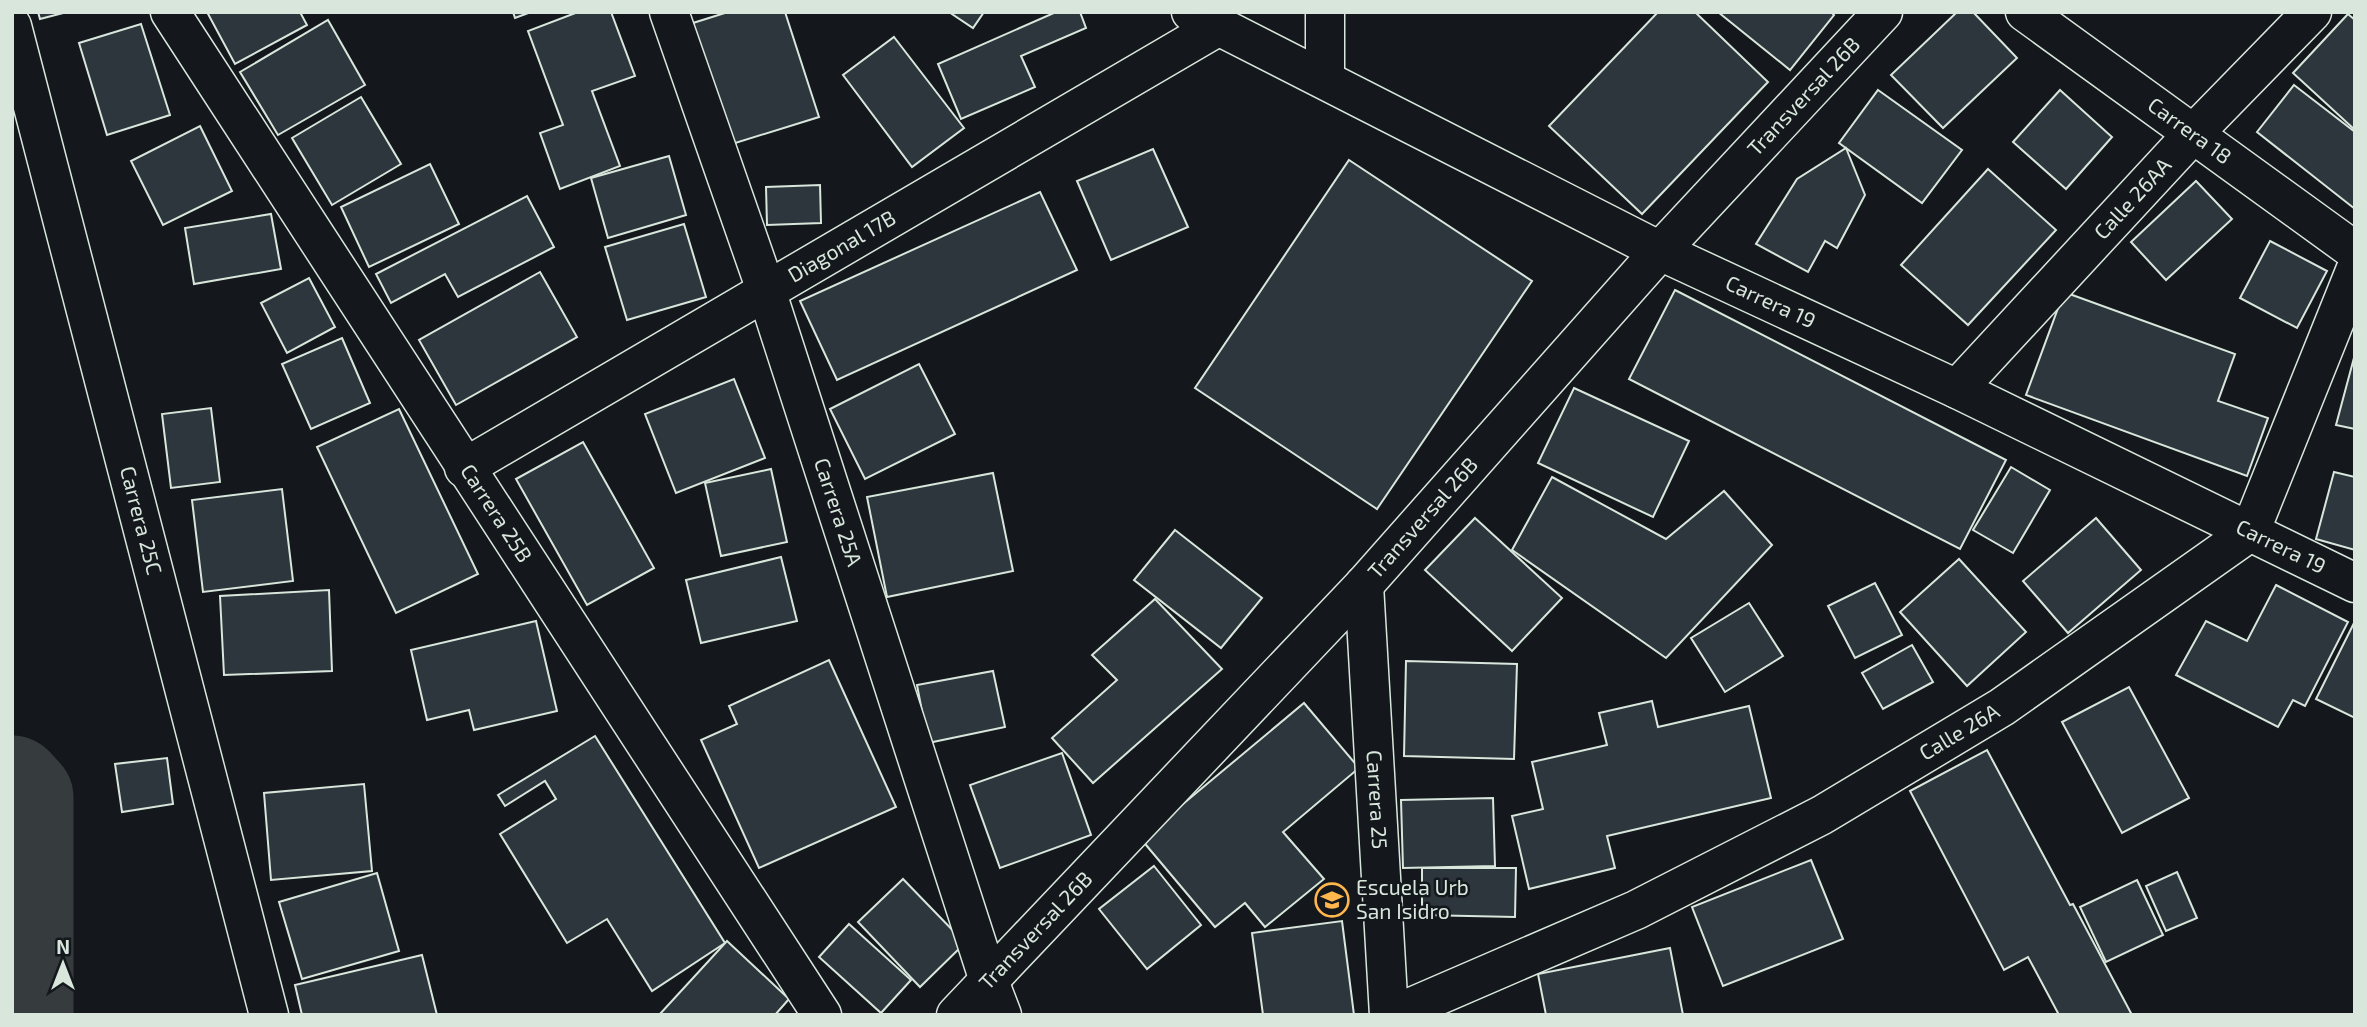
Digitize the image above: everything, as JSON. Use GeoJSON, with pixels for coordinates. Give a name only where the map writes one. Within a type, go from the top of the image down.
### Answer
{"type":"FeatureCollection","features":[{"type":"Feature","properties":{"kind":"street","name":"Carrera 25B"},"geometry":{"type":"LineString","coordinates":[[170,12],[822,1015]]}},
{"type":"Feature","properties":{"kind":"street","name":"Carrera 25A"},"geometry":{"type":"LineString","coordinates":[[669,12],[766,290],[995,998]]}},
{"type":"Feature","properties":{"kind":"street"},"geometry":{"type":"LineString","coordinates":[[1325,12],[1325,78]]}},
{"type":"Feature","properties":{"kind":"street","name":"Transversal 26B"},"geometry":{"type":"LineString","coordinates":[[956,1015],[995,998],[1660,251],[1883,12]]}},
{"type":"Feature","properties":{"kind":"street","name":"Carrera 18"},"geometry":{"type":"LineString","coordinates":[[2025,12],[2355,251]]}},
{"type":"Feature","properties":{"kind":"street","name":"Calle 26AA"},"geometry":{"type":"LineString","coordinates":[[1957,389],[2193,134],[2312,12]]}},
{"type":"Feature","properties":{"kind":"street","name":"Diagonal 17B"},"geometry":{"type":"LineString","coordinates":[[464,468],[766,290],[1205,19]]}},
{"type":"Feature","properties":{"kind":"street","name":"Carrera 19"},"geometry":{"type":"LineString","coordinates":[[1205,19],[1660,251],[1957,389],[2355,583]]}},
{"type":"Feature","properties":{"kind":"street","name":"Carrera 25C"},"geometry":{"type":"LineString","coordinates":[[12,26],[269,1015]]}},
{"type":"Feature","properties":{"kind":"street"},"geometry":{"type":"LineString","coordinates":[[2250,531],[2355,271]]}},
{"type":"Feature","properties":{"kind":"street","name":"Calle 26A"},"geometry":{"type":"LineString","coordinates":[[1391,1015],[1636,910],[1822,814],[2002,707],[2250,531]]}},
{"type":"Feature","properties":{"kind":"street","name":"Carrera 25"},"geometry":{"type":"LineString","coordinates":[[1364,586],[1391,1015]]}},
{"type":"Feature","properties":{"kind":"building"},"geometry":{"type":"Polygon","coordinates":[[[38,12],[67,12],[40,19],[38,12]]]}},
{"type":"Feature","properties":{"kind":"building"},"geometry":{"type":"Polygon","coordinates":[[[207,12],[300,12],[307,25],[235,64],[207,12]]]}},
{"type":"Feature","properties":{"kind":"building"},"geometry":{"type":"Polygon","coordinates":[[[513,12],[531,12],[515,18],[513,12]]]}},
{"type":"Feature","properties":{"kind":"building"},"geometry":{"type":"Polygon","coordinates":[[[578,12],[611,12],[635,76],[592,91],[620,166],[560,189],[540,133],[563,125],[528,31],[578,12]]]}},
{"type":"Feature","properties":{"kind":"building"},"geometry":{"type":"Polygon","coordinates":[[[728,12],[785,12],[819,117],[732,144],[693,23],[728,12]]]}},
{"type":"Feature","properties":{"kind":"building"},"geometry":{"type":"Polygon","coordinates":[[[949,12],[984,12],[973,28],[949,12]]]}},
{"type":"Feature","properties":{"kind":"building"},"geometry":{"type":"Polygon","coordinates":[[[1056,12],[1080,12],[1086,28],[1021,56],[1035,87],[961,119],[938,64],[1056,12]]]}},
{"type":"Feature","properties":{"kind":"building"},"geometry":{"type":"Polygon","coordinates":[[[1658,12],[1695,12],[1768,82],[1642,214],[1549,126],[1658,12]]]}},
{"type":"Feature","properties":{"kind":"building"},"geometry":{"type":"Polygon","coordinates":[[[1718,12],[1831,12],[1834,15],[1790,70],[1718,12]]]}},
{"type":"Feature","properties":{"kind":"building"},"geometry":{"type":"Polygon","coordinates":[[[1957,12],[1973,12],[2017,58],[1943,128],[1891,75],[1957,12]]]}},
{"type":"Feature","properties":{"kind":"building"},"geometry":{"type":"Polygon","coordinates":[[[2348,14],[2355,20],[2355,130],[2293,73],[2348,14]]]}},
{"type":"Feature","properties":{"kind":"building"},"geometry":{"type":"Polygon","coordinates":[[[328,20],[365,85],[278,135],[240,72],[328,20]]]}},
{"type":"Feature","properties":{"kind":"building"},"geometry":{"type":"Polygon","coordinates":[[[141,24],[170,115],[107,135],[79,43],[141,24]]]}},
{"type":"Feature","properties":{"kind":"building"},"geometry":{"type":"Polygon","coordinates":[[[894,37],[964,128],[912,167],[843,75],[894,37]]]}},
{"type":"Feature","properties":{"kind":"building"},"geometry":{"type":"Polygon","coordinates":[[[2294,85],[2355,132],[2355,209],[2257,132],[2294,85]]]}},
{"type":"Feature","properties":{"kind":"building"},"geometry":{"type":"Polygon","coordinates":[[[1878,90],[1962,150],[1922,203],[1839,143],[1878,90]]]}},
{"type":"Feature","properties":{"kind":"building"},"geometry":{"type":"Polygon","coordinates":[[[2060,90],[2112,137],[2066,189],[2013,142],[2060,90]]]}},
{"type":"Feature","properties":{"kind":"building"},"geometry":{"type":"Polygon","coordinates":[[[361,97],[401,164],[332,205],[292,138],[361,97]]]}},
{"type":"Feature","properties":{"kind":"building"},"geometry":{"type":"Polygon","coordinates":[[[200,126],[232,191],[163,225],[131,161],[200,126]]]}},
{"type":"Feature","properties":{"kind":"building"},"geometry":{"type":"Polygon","coordinates":[[[1846,148],[1865,195],[1837,248],[1825,241],[1808,272],[1756,244],[1797,179],[1846,148]]]}},
{"type":"Feature","properties":{"kind":"building"},"geometry":{"type":"Polygon","coordinates":[[[1153,149],[1188,227],[1111,260],[1077,181],[1153,149]]]}},
{"type":"Feature","properties":{"kind":"building"},"geometry":{"type":"Polygon","coordinates":[[[669,156],[686,215],[608,238],[591,178],[669,156]]]}},
{"type":"Feature","properties":{"kind":"building"},"geometry":{"type":"Polygon","coordinates":[[[1349,160],[1532,281],[1377,509],[1195,388],[1349,160]]]}},
{"type":"Feature","properties":{"kind":"building"},"geometry":{"type":"Polygon","coordinates":[[[430,164],[459,224],[369,267],[341,207],[430,164]]]}},
{"type":"Feature","properties":{"kind":"building"},"geometry":{"type":"Polygon","coordinates":[[[1988,169],[2056,230],[1968,325],[1901,265],[1988,169]]]}},
{"type":"Feature","properties":{"kind":"building"},"geometry":{"type":"Polygon","coordinates":[[[2196,181],[2232,219],[2166,280],[2131,242],[2196,181]]]}},
{"type":"Feature","properties":{"kind":"building"},"geometry":{"type":"Polygon","coordinates":[[[820,185],[821,223],[767,225],[766,187],[820,185]]]}},
{"type":"Feature","properties":{"kind":"building"},"geometry":{"type":"Polygon","coordinates":[[[1040,192],[1077,270],[837,380],[800,301],[1040,192]]]}},
{"type":"Feature","properties":{"kind":"building"},"geometry":{"type":"Polygon","coordinates":[[[527,196],[554,247],[458,297],[445,274],[391,303],[376,274],[527,196]]]}},
{"type":"Feature","properties":{"kind":"building"},"geometry":{"type":"Polygon","coordinates":[[[271,214],[281,269],[194,284],[185,228],[271,214]]]}},
{"type":"Feature","properties":{"kind":"building"},"geometry":{"type":"Polygon","coordinates":[[[684,224],[706,297],[627,320],[605,247],[684,224]]]}},
{"type":"Feature","properties":{"kind":"building"},"geometry":{"type":"Polygon","coordinates":[[[2270,241],[2327,271],[2297,328],[2240,298],[2270,241]]]}},
{"type":"Feature","properties":{"kind":"building"},"geometry":{"type":"Polygon","coordinates":[[[540,272],[577,337],[456,405],[419,340],[540,272]]]}},
{"type":"Feature","properties":{"kind":"building"},"geometry":{"type":"Polygon","coordinates":[[[309,278],[335,327],[287,353],[261,303],[309,278]]]}},
{"type":"Feature","properties":{"kind":"building"},"geometry":{"type":"Polygon","coordinates":[[[1675,290],[2006,460],[1960,549],[1629,379],[1675,290]]]}},
{"type":"Feature","properties":{"kind":"building"},"geometry":{"type":"Polygon","coordinates":[[[2064,292],[2235,354],[2218,401],[2268,418],[2247,476],[2026,395],[2064,292]]]}},
{"type":"Feature","properties":{"kind":"building"},"geometry":{"type":"Polygon","coordinates":[[[342,338],[370,403],[311,429],[282,364],[342,338]]]}},
{"type":"Feature","properties":{"kind":"building"},"geometry":{"type":"Polygon","coordinates":[[[2355,354],[2355,429],[2336,425],[2355,354]]]}},
{"type":"Feature","properties":{"kind":"building"},"geometry":{"type":"Polygon","coordinates":[[[919,364],[955,434],[865,479],[830,409],[919,364]]]}},
{"type":"Feature","properties":{"kind":"building"},"geometry":{"type":"Polygon","coordinates":[[[734,379],[765,458],[676,493],[645,414],[734,379]]]}},
{"type":"Feature","properties":{"kind":"building"},"geometry":{"type":"Polygon","coordinates":[[[1574,388],[1689,441],[1653,517],[1538,463],[1574,388]]]}},
{"type":"Feature","properties":{"kind":"building"},"geometry":{"type":"Polygon","coordinates":[[[211,408],[220,482],[171,488],[162,414],[211,408]]]}},
{"type":"Feature","properties":{"kind":"building"},"geometry":{"type":"Polygon","coordinates":[[[399,409],[478,574],[396,613],[317,447],[399,409]]]}},
{"type":"Feature","properties":{"kind":"building"},"geometry":{"type":"Polygon","coordinates":[[[583,442],[654,568],[587,605],[516,479],[583,442]]]}},
{"type":"Feature","properties":{"kind":"building"},"geometry":{"type":"Polygon","coordinates":[[[2011,467],[2050,490],[2013,553],[1973,530],[2011,467]]]}},
{"type":"Feature","properties":{"kind":"building"},"geometry":{"type":"Polygon","coordinates":[[[771,469],[787,542],[721,556],[705,483],[771,469]]]}},
{"type":"Feature","properties":{"kind":"building"},"geometry":{"type":"Polygon","coordinates":[[[2334,472],[2355,477],[2355,550],[2316,539],[2334,472]]]}},
{"type":"Feature","properties":{"kind":"building"},"geometry":{"type":"Polygon","coordinates":[[[993,473],[1013,571],[887,597],[867,497],[993,473]]]}},
{"type":"Feature","properties":{"kind":"building"},"geometry":{"type":"Polygon","coordinates":[[[1552,477],[1666,539],[1724,491],[1772,545],[1666,658],[1512,550],[1552,477]]]}},
{"type":"Feature","properties":{"kind":"building"},"geometry":{"type":"Polygon","coordinates":[[[282,489],[293,581],[203,592],[192,500],[282,489]]]}},
{"type":"Feature","properties":{"kind":"building"},"geometry":{"type":"Polygon","coordinates":[[[1475,518],[1562,598],[1512,651],[1425,570],[1475,518]]]}},
{"type":"Feature","properties":{"kind":"building"},"geometry":{"type":"Polygon","coordinates":[[[2096,518],[2141,570],[2068,633],[2023,581],[2096,518]]]}},
{"type":"Feature","properties":{"kind":"building"},"geometry":{"type":"Polygon","coordinates":[[[1175,530],[1262,598],[1221,648],[1134,580],[1175,530]]]}},
{"type":"Feature","properties":{"kind":"building"},"geometry":{"type":"Polygon","coordinates":[[[781,557],[797,621],[701,643],[686,580],[781,557]]]}},
{"type":"Feature","properties":{"kind":"building"},"geometry":{"type":"Polygon","coordinates":[[[1959,559],[2026,632],[1967,686],[1900,612],[1959,559]]]}},
{"type":"Feature","properties":{"kind":"building"},"geometry":{"type":"Polygon","coordinates":[[[1875,583],[1902,635],[1855,658],[1828,606],[1875,583]]]}},
{"type":"Feature","properties":{"kind":"building"},"geometry":{"type":"Polygon","coordinates":[[[2276,585],[2348,622],[2305,706],[2293,700],[2278,727],[2176,675],[2206,621],[2247,641],[2276,585]]]}},
{"type":"Feature","properties":{"kind":"building"},"geometry":{"type":"Polygon","coordinates":[[[329,590],[332,671],[224,675],[220,596],[329,590]]]}},
{"type":"Feature","properties":{"kind":"building"},"geometry":{"type":"Polygon","coordinates":[[[1155,599],[1222,669],[1093,783],[1052,738],[1117,680],[1092,655],[1155,599]]]}},
{"type":"Feature","properties":{"kind":"building"},"geometry":{"type":"Polygon","coordinates":[[[1749,603],[1783,656],[1725,692],[1691,638],[1749,603]]]}},
{"type":"Feature","properties":{"kind":"building"},"geometry":{"type":"Polygon","coordinates":[[[536,621],[557,711],[474,730],[469,710],[427,720],[411,650],[536,621]]]}},
{"type":"Feature","properties":{"kind":"building"},"geometry":{"type":"Polygon","coordinates":[[[2355,621],[2355,718],[2316,699],[2355,621]]]}},
{"type":"Feature","properties":{"kind":"building"},"geometry":{"type":"Polygon","coordinates":[[[1912,645],[1933,682],[1883,709],[1862,673],[1912,645]]]}},
{"type":"Feature","properties":{"kind":"building"},"geometry":{"type":"Polygon","coordinates":[[[829,660],[896,807],[759,868],[701,740],[737,724],[729,706],[829,660]]]}},
{"type":"Feature","properties":{"kind":"building"},"geometry":{"type":"Polygon","coordinates":[[[1406,661],[1517,664],[1514,759],[1404,756],[1406,661]]]}},
{"type":"Feature","properties":{"kind":"building"},"geometry":{"type":"Polygon","coordinates":[[[993,671],[1005,727],[928,743],[917,685],[993,671]]]}},
{"type":"Feature","properties":{"kind":"building"},"geometry":{"type":"Polygon","coordinates":[[[2129,687],[2189,798],[2122,833],[2062,722],[2129,687]]]}},
{"type":"Feature","properties":{"kind":"building"},"geometry":{"type":"Polygon","coordinates":[[[1652,701],[1658,727],[1749,706],[1771,798],[1607,836],[1615,868],[1529,889],[1512,816],[1543,809],[1532,762],[1607,745],[1599,713],[1652,701]]]}},
{"type":"Feature","properties":{"kind":"building"},"geometry":{"type":"Polygon","coordinates":[[[1304,703],[1359,768],[1283,832],[1324,879],[1265,927],[1245,903],[1215,927],[1141,839],[1304,703]]]}},
{"type":"Feature","properties":{"kind":"building"},"geometry":{"type":"Polygon","coordinates":[[[595,736],[725,943],[652,991],[607,919],[567,943],[500,834],[556,799],[545,781],[505,806],[498,795],[595,736]]]}},
{"type":"Feature","properties":{"kind":"building"},"geometry":{"type":"Polygon","coordinates":[[[1987,750],[2132,1015],[2059,1015],[2028,957],[2004,970],[1910,791],[1987,750]]]}},
{"type":"Feature","properties":{"kind":"building"},"geometry":{"type":"Polygon","coordinates":[[[1062,753],[1091,835],[1000,868],[970,785],[1062,753]]]}},
{"type":"Feature","properties":{"kind":"building"},"geometry":{"type":"Polygon","coordinates":[[[167,758],[173,804],[122,812],[115,764],[167,758]]]}},
{"type":"Feature","properties":{"kind":"building"},"geometry":{"type":"Polygon","coordinates":[[[364,784],[372,871],[271,880],[264,793],[364,784]]]}},
{"type":"Feature","properties":{"kind":"building"},"geometry":{"type":"Polygon","coordinates":[[[1493,798],[1495,866],[1403,868],[1401,800],[1493,798]]]}},
{"type":"Feature","properties":{"kind":"building"},"geometry":{"type":"Polygon","coordinates":[[[1811,860],[1843,939],[1723,986],[1692,907],[1811,860]]]}},
{"type":"Feature","properties":{"kind":"building"},"geometry":{"type":"Polygon","coordinates":[[[1154,866],[1201,925],[1147,969],[1099,909],[1154,866]]]}},
{"type":"Feature","properties":{"kind":"building"},"geometry":{"type":"Polygon","coordinates":[[[1422,868],[1516,868],[1515,917],[1422,915],[1422,868]]]}},
{"type":"Feature","properties":{"kind":"building"},"geometry":{"type":"Polygon","coordinates":[[[2177,872],[2197,918],[2166,931],[2146,886],[2177,872]]]}},
{"type":"Feature","properties":{"kind":"building"},"geometry":{"type":"Polygon","coordinates":[[[377,873],[399,951],[302,979],[279,902],[377,873]]]}},
{"type":"Feature","properties":{"kind":"building"},"geometry":{"type":"Polygon","coordinates":[[[903,879],[965,943],[920,987],[858,922],[903,879]]]}},
{"type":"Feature","properties":{"kind":"building"},"geometry":{"type":"Polygon","coordinates":[[[2137,880],[2163,935],[2106,962],[2080,907],[2137,880]]]}},
{"type":"Feature","properties":{"kind":"building"},"geometry":{"type":"Polygon","coordinates":[[[1342,921],[1354,1015],[1263,1015],[1252,933],[1342,921]]]}},
{"type":"Feature","properties":{"kind":"building"},"geometry":{"type":"Polygon","coordinates":[[[849,924],[911,980],[881,1013],[819,957],[849,924]]]}},
{"type":"Feature","properties":{"kind":"building"},"geometry":{"type":"Polygon","coordinates":[[[727,941],[789,999],[775,1015],[659,1015],[727,941]]]}},
{"type":"Feature","properties":{"kind":"building"},"geometry":{"type":"Polygon","coordinates":[[[1670,948],[1683,1015],[1546,1015],[1538,974],[1670,948]]]}},
{"type":"Feature","properties":{"kind":"building"},"geometry":{"type":"Polygon","coordinates":[[[422,955],[437,1015],[302,1015],[295,985],[422,955]]]}},
{"type":"Feature","properties":{"kind":"waterway"},"geometry":{"type":"LineString","coordinates":[[12,787],[22,798],[22,1015]]}},
{"type":"Feature","properties":{"kind":"place","name":"Escuela Urb San Isidro"},"geometry":{"type":"Point","coordinates":[1332,900]}}]}
